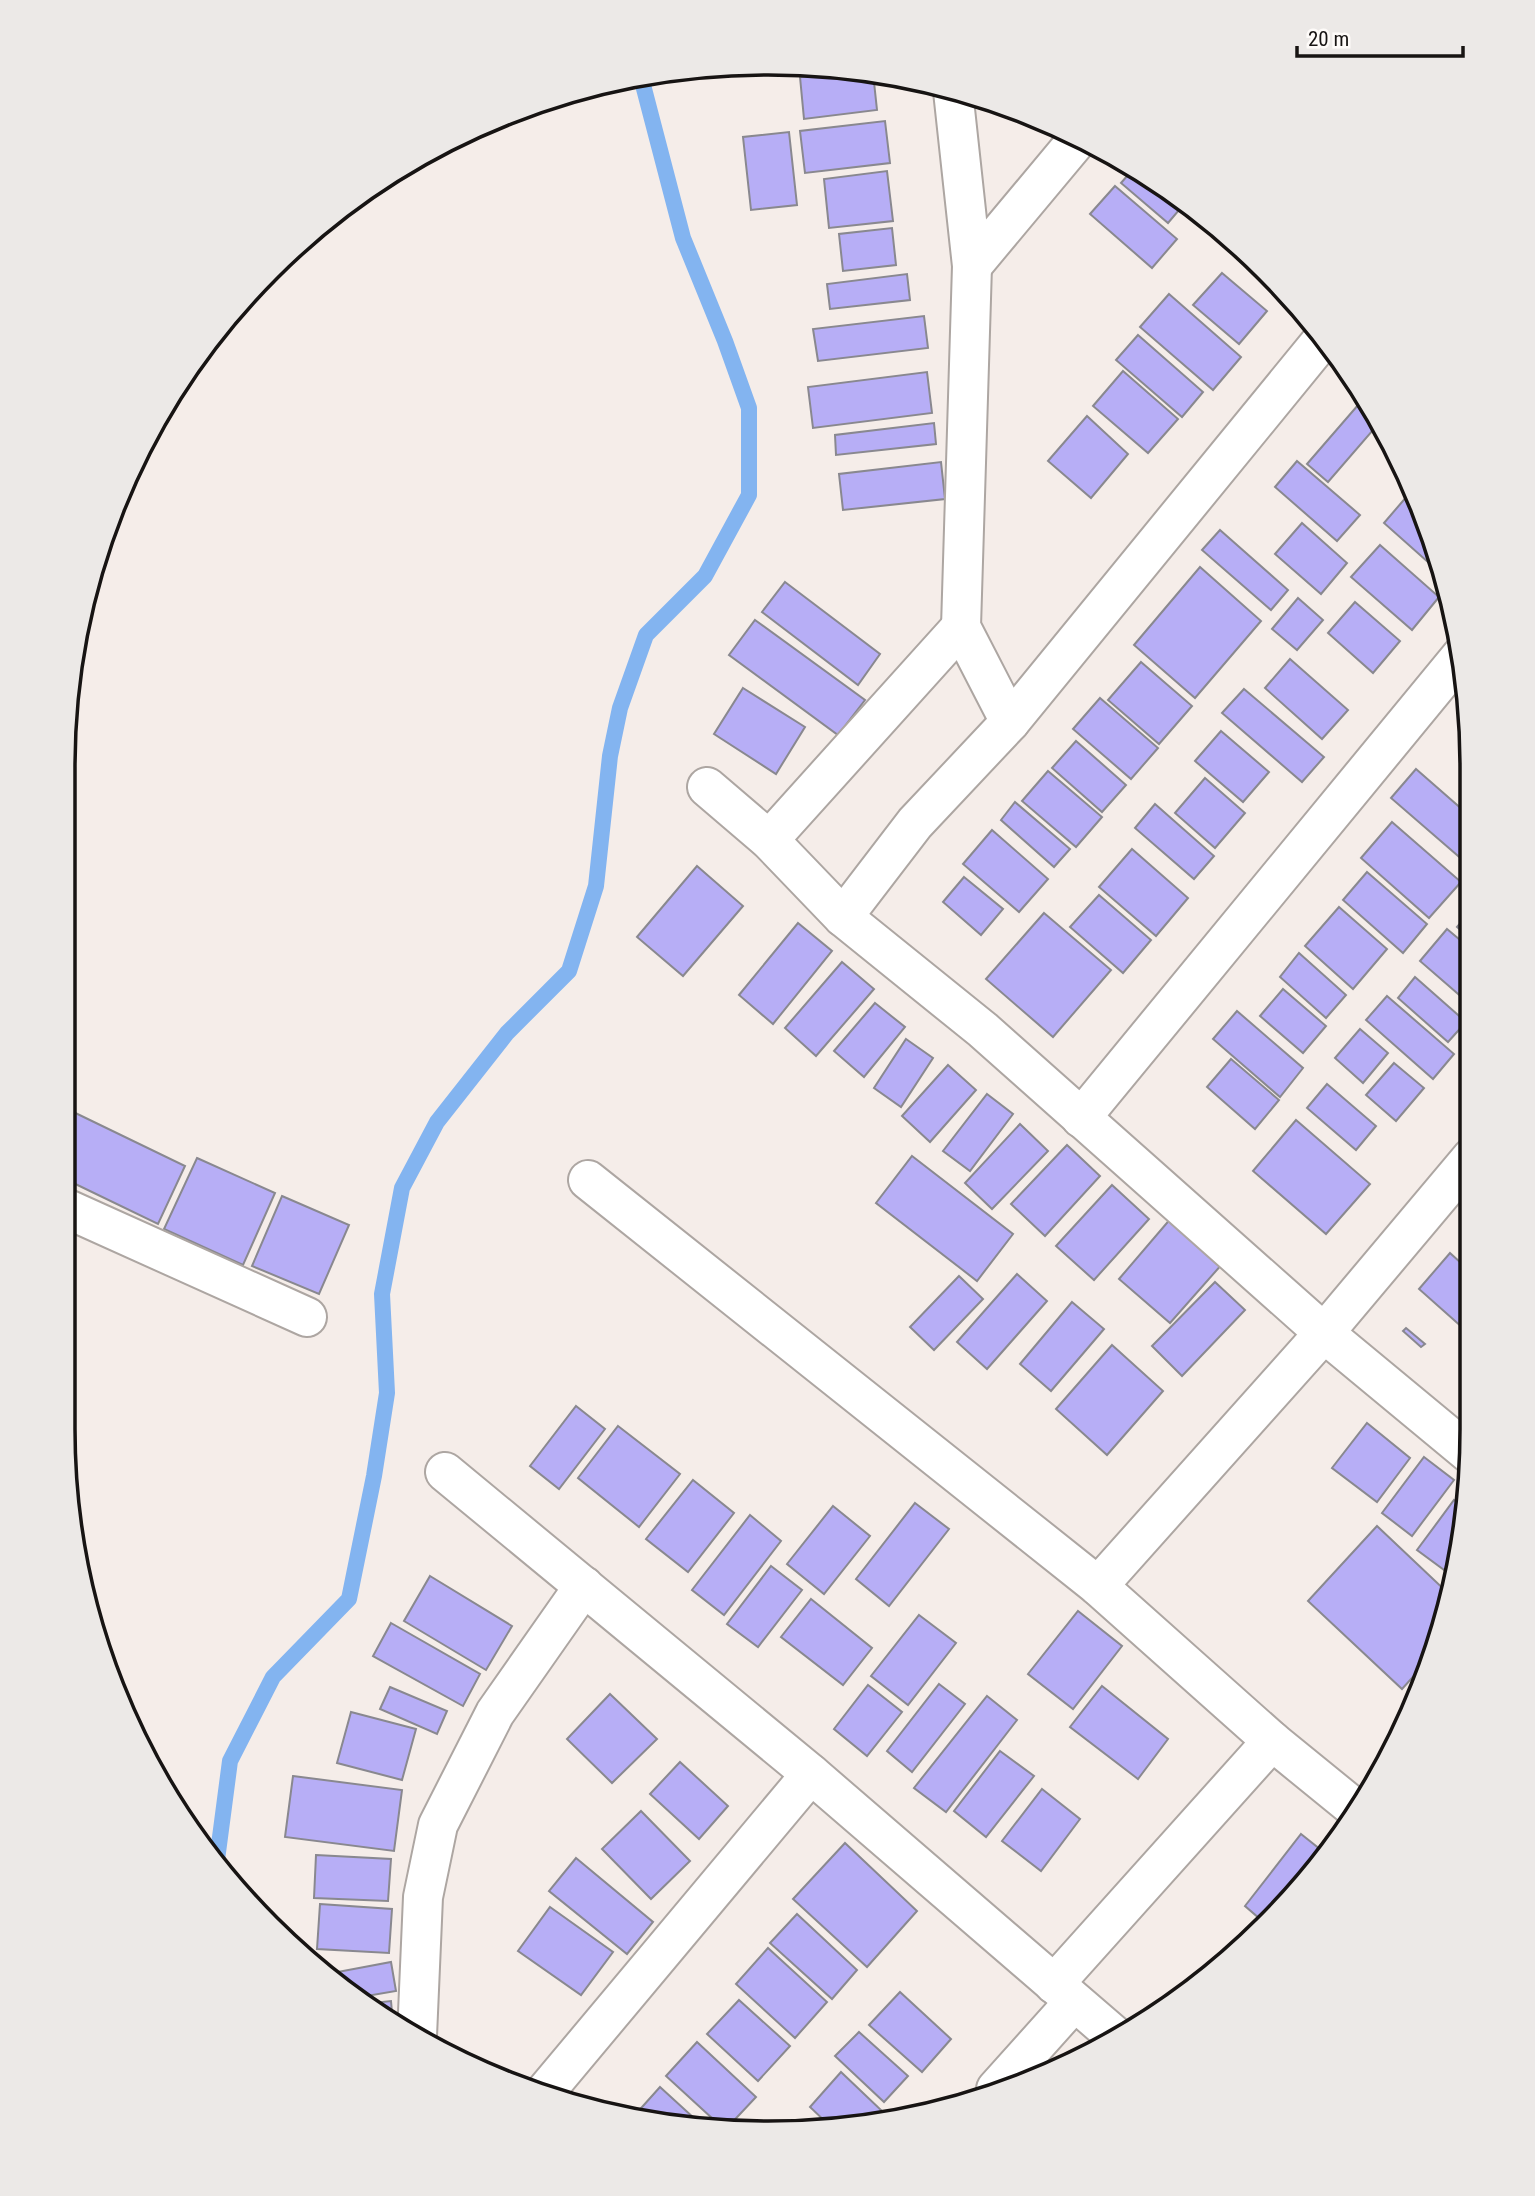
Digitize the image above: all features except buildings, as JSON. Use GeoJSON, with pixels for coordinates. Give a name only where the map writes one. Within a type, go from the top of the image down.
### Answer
{"type":"FeatureCollection","features":[{"type":"Feature","properties":{"kind":"street"},"geometry":{"type":"LineString","coordinates":[[954,101],[972,266],[961,627],[1010,722]]}},
{"type":"Feature","properties":{"kind":"street"},"geometry":{"type":"LineString","coordinates":[[972,266],[1072,146]]}},
{"type":"Feature","properties":{"kind":"street"},"geometry":{"type":"LineString","coordinates":[[843,917],[915,823],[1010,722],[1318,347]]}},
{"type":"Feature","properties":{"kind":"street"},"geometry":{"type":"LineString","coordinates":[[769,840],[961,627]]}},
{"type":"Feature","properties":{"kind":"street"},"geometry":{"type":"LineString","coordinates":[[1082,1118],[1452,667]]}},
{"type":"Feature","properties":{"kind":"street"},"geometry":{"type":"LineString","coordinates":[[707,786],[769,840],[843,917],[982,1030],[1324,1333],[1459,1446]]}},
{"type":"Feature","properties":{"kind":"street"},"geometry":{"type":"LineString","coordinates":[[1098,1586],[1324,1333],[1460,1171]]}},
{"type":"Feature","properties":{"kind":"street"},"geometry":{"type":"LineString","coordinates":[[589,1180],[1098,1586],[1272,1741],[1349,1804]]}},
{"type":"Feature","properties":{"kind":"street"},"geometry":{"type":"LineString","coordinates":[[75,1212],[307,1317]]}},
{"type":"Feature","properties":{"kind":"street"},"geometry":{"type":"LineString","coordinates":[[444,1472],[811,1774],[1109,2031]]}},
{"type":"Feature","properties":{"kind":"street"},"geometry":{"type":"LineString","coordinates":[[417,2026],[423,1897],[438,1825],[495,1713],[584,1586]]}},
{"type":"Feature","properties":{"kind":"street"},"geometry":{"type":"LineString","coordinates":[[1003,2079],[1064,1993],[1272,1741]]}},
{"type":"Feature","properties":{"kind":"street"},"geometry":{"type":"LineString","coordinates":[[550,2086],[811,1774]]}},
{"type":"Feature","properties":{"kind":"waterway"},"geometry":{"type":"LineString","coordinates":[[218,1850],[230,1761],[273,1677],[349,1599],[374,1476],[387,1393],[382,1294],[402,1188],[437,1122],[507,1033],[569,971],[596,886],[610,756],[620,708],[646,635],[705,576],[749,495],[749,408],[683,238],[644,87]]}}]}
